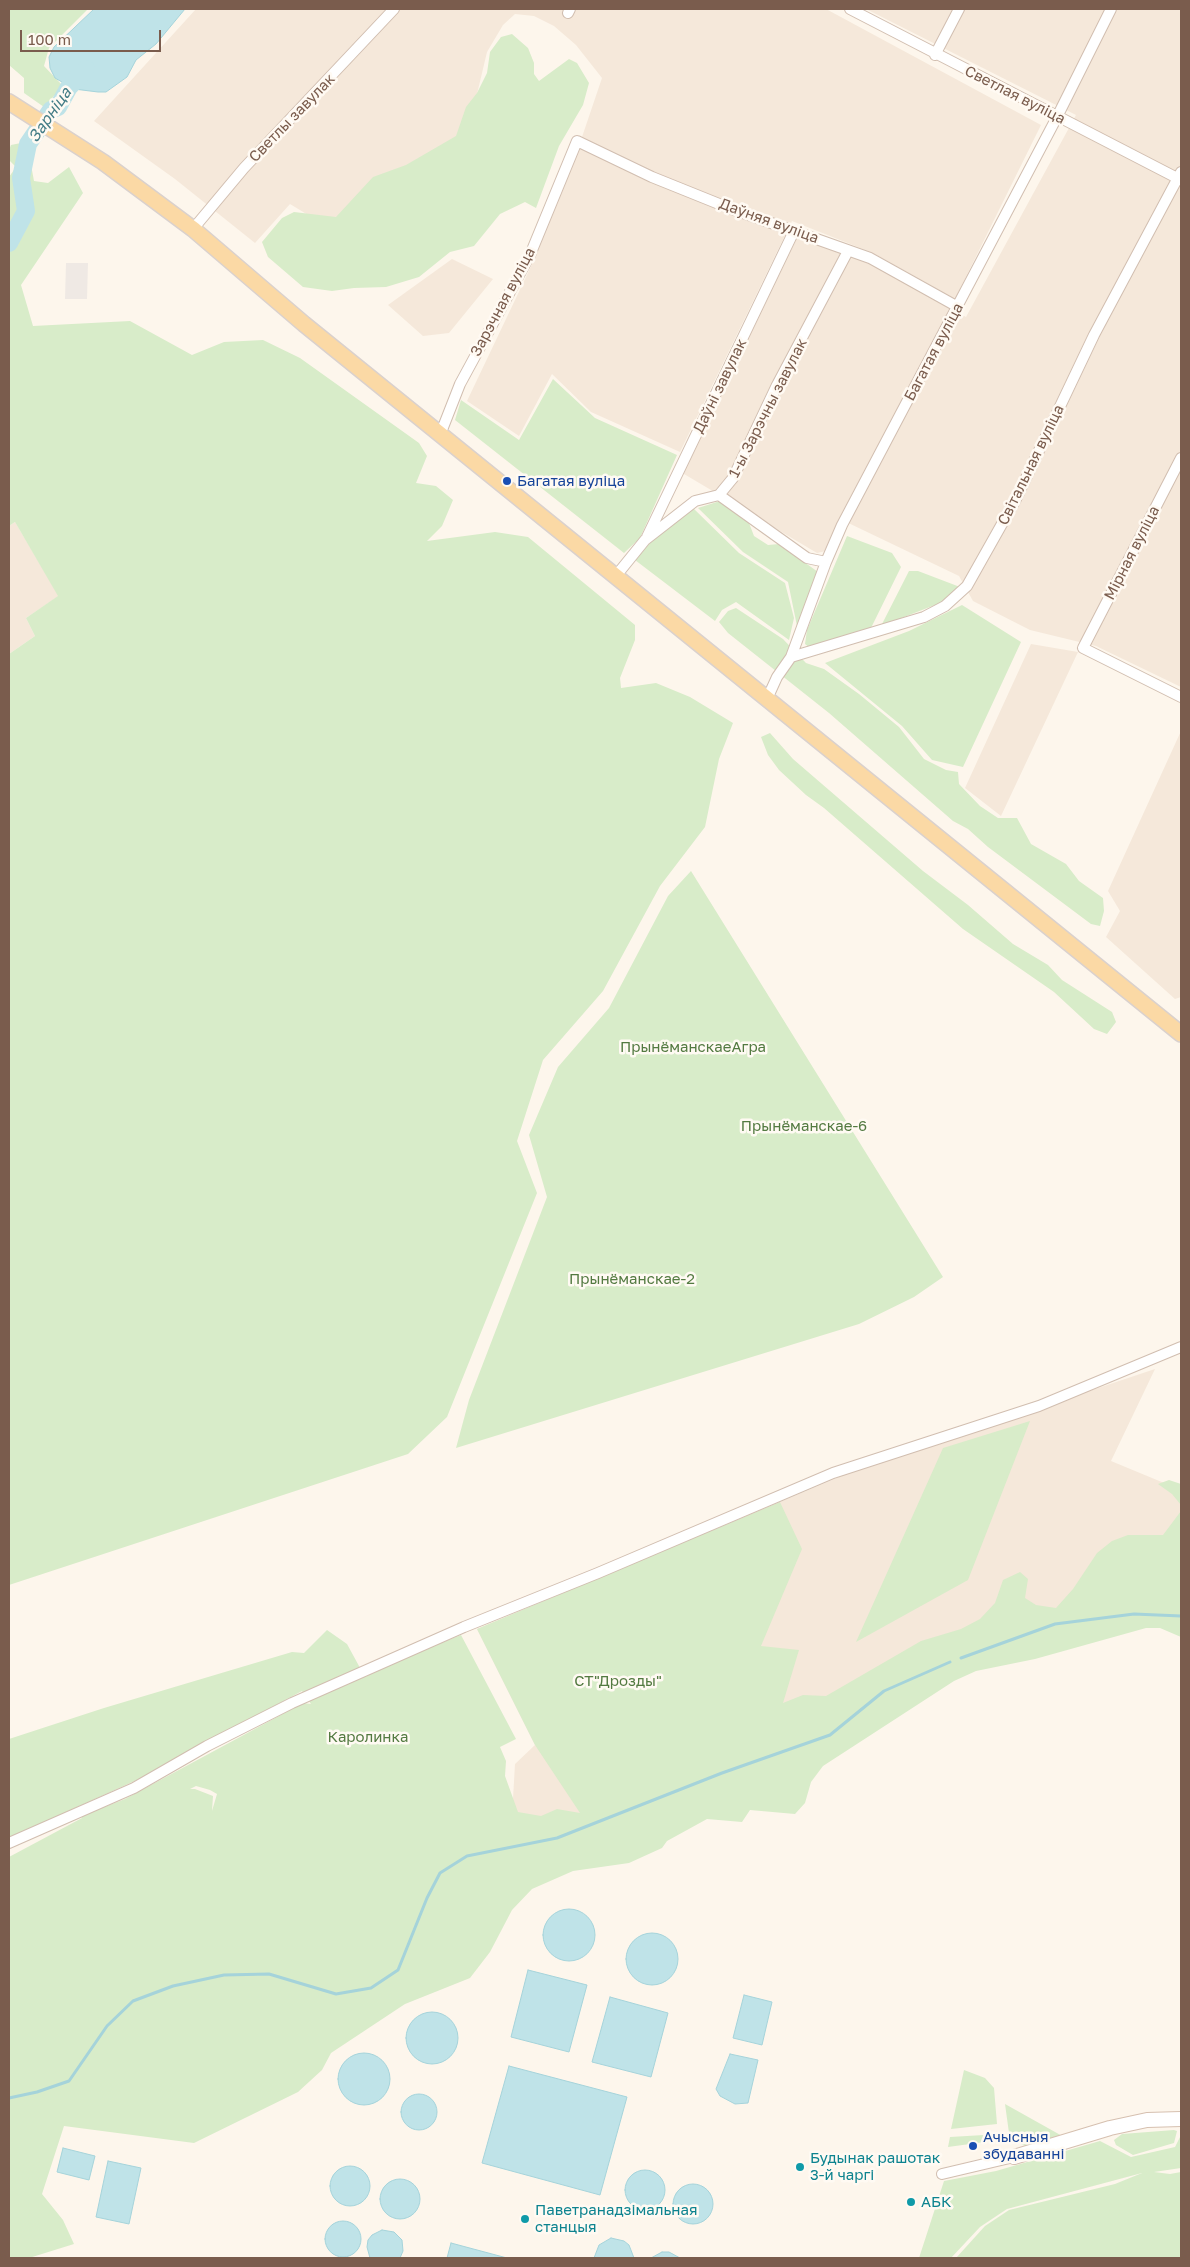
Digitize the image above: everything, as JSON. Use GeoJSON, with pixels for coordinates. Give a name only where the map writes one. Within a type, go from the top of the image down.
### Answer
{"type":"FeatureCollection","features":[{"type":"Feature","properties":{"kind":"main road"},"geometry":{"type":"LineString","coordinates":[[9,102],[140,188],[200,220],[304,324],[615,577],[1180,1031]]}},
{"type":"Feature","properties":{"kind":"street","name":"Светлы завулак"},"geometry":{"type":"LineString","coordinates":[[200,220],[244,168],[394,9]]}},
{"type":"Feature","properties":{"kind":"street","name":"Светлая вуліца"},"geometry":{"type":"LineString","coordinates":[[850,9],[935,55],[1180,177]]}},
{"type":"Feature","properties":{"kind":"street"},"geometry":{"type":"LineString","coordinates":[[935,55],[959,9]]}},
{"type":"Feature","properties":{"kind":"street","name":"Багатая вуліца"},"geometry":{"type":"LineString","coordinates":[[767,699],[778,676],[791,657],[826,562],[842,525],[1058,117],[1111,9]]}},
{"type":"Feature","properties":{"kind":"street","name":"Даўняя вуліца"},"geometry":{"type":"LineString","coordinates":[[577,141],[652,176],[870,258],[958,307]]}},
{"type":"Feature","properties":{"kind":"street","name":"Зарэчная вуліца"},"geometry":{"type":"LineString","coordinates":[[440,435],[464,376],[530,255],[577,141]]}},
{"type":"Feature","properties":{"kind":"street","name":"Світальная вуліца"},"geometry":{"type":"LineString","coordinates":[[791,657],[924,617],[945,606],[967,586],[1016,499],[1094,335],[1180,177]]}},
{"type":"Feature","properties":{"kind":"street","name":"Даўні завулак"},"geometry":{"type":"LineString","coordinates":[[645,540],[794,231]]}},
{"type":"Feature","properties":{"kind":"street","name":"1-ы Зарэчны завулак"},"geometry":{"type":"LineString","coordinates":[[720,495],[733,478],[777,385],[848,251]]}},
{"type":"Feature","properties":{"kind":"street","name":"Мірная вуліца"},"geometry":{"type":"LineString","coordinates":[[1181,458],[1083,648],[1181,696]]}},
{"type":"Feature","properties":{"kind":"street"},"geometry":{"type":"LineString","coordinates":[[615,577],[645,540],[695,501],[720,495],[807,558],[826,562]]}},
{"type":"Feature","properties":{"kind":"street"},"geometry":{"type":"LineString","coordinates":[[9,1843],[134,1788],[207,1746],[292,1703],[464,1627],[598,1573],[833,1473],[1039,1406],[1181,1347]]}},
{"type":"Feature","properties":{"kind":"street"},"geometry":{"type":"LineString","coordinates":[[942,2174],[1014,2157],[1110,2128],[1147,2120],[1181,2120]]}},
{"type":"Feature","properties":{"kind":"shaded area"},"geometry":{"type":"Polygon","coordinates":[[[196,9],[826,9],[1041,125],[955,299],[873,253],[792,221],[680,452],[591,412],[552,374],[519,436],[467,401],[535,258],[582,137],[602,78],[576,45],[554,26],[534,16],[515,14],[503,25],[487,52],[468,132],[331,229],[290,204],[255,243],[175,179],[94,121],[196,9]]]}},
{"type":"Feature","properties":{"kind":"shaded area"},"geometry":{"type":"Polygon","coordinates":[[[866,9],[1181,9],[1181,687],[1096,646],[1030,630],[973,601],[959,576],[840,519],[826,551],[817,553],[679,471],[796,237],[869,263],[966,317],[1076,115],[866,9]]]}},
{"type":"Feature","properties":{"kind":"shaded area"},"geometry":{"type":"Polygon","coordinates":[[[452,259],[493,279],[449,333],[423,336],[388,305],[452,259]]]}},
{"type":"Feature","properties":{"kind":"shaded area"},"geometry":{"type":"Polygon","coordinates":[[[66,263],[88,263],[87,299],[65,299],[66,263]]]}},
{"type":"Feature","properties":{"kind":"shaded area"},"geometry":{"type":"Polygon","coordinates":[[[15,522],[59,596],[26,618],[35,636],[9,654],[9,526],[15,522]]]}},
{"type":"Feature","properties":{"kind":"shaded area"},"geometry":{"type":"Polygon","coordinates":[[[1031,644],[1078,652],[1001,816],[965,788],[1031,644]]]}},
{"type":"Feature","properties":{"kind":"shaded area"},"geometry":{"type":"Polygon","coordinates":[[[1181,731],[1181,997],[1175,999],[1106,937],[1120,911],[1108,891],[1181,731]]]}},
{"type":"Feature","properties":{"kind":"shaded area"},"geometry":{"type":"Polygon","coordinates":[[[1155,1369],[1111,1461],[1181,1490],[1181,1514],[1164,1541],[1052,1614],[827,1700],[578,1818],[512,1816],[515,1764],[535,1745],[477,1629],[868,1465],[1155,1369]]]}},
{"type":"Feature","properties":{"kind":"green space"},"geometry":{"type":"Polygon","coordinates":[[[9,9],[88,9],[49,48],[44,66],[63,86],[44,107],[24,93],[24,78],[9,65],[9,9]]]}},
{"type":"Feature","properties":{"kind":"green space"},"geometry":{"type":"Polygon","coordinates":[[[512,34],[528,48],[534,63],[534,74],[539,81],[569,59],[577,63],[589,83],[583,105],[559,146],[536,208],[525,202],[500,214],[474,246],[450,252],[419,277],[386,287],[332,291],[303,287],[268,257],[262,242],[282,218],[294,212],[336,217],[373,177],[406,165],[456,136],[466,107],[477,93],[487,73],[490,52],[501,37],[512,34]]]}},
{"type":"Feature","properties":{"kind":"green space"},"geometry":{"type":"Polygon","coordinates":[[[21,143],[29,154],[34,181],[48,183],[69,167],[83,193],[21,285],[33,326],[130,321],[192,355],[224,342],[263,340],[300,358],[419,443],[427,456],[416,483],[436,486],[453,500],[442,526],[427,541],[495,532],[528,537],[635,625],[635,640],[620,678],[621,688],[656,683],[690,697],[733,723],[719,759],[705,827],[660,886],[603,991],[543,1060],[517,1141],[537,1193],[447,1417],[408,1454],[9,1585],[9,654],[35,636],[26,618],[58,596],[15,522],[9,526],[9,177],[16,167],[9,160],[9,150],[11,145],[21,143]]]}},
{"type":"Feature","properties":{"kind":"green space"},"geometry":{"type":"Polygon","coordinates":[[[553,379],[595,418],[677,455],[640,538],[624,553],[455,420],[461,400],[519,440],[553,379]]]}},
{"type":"Feature","properties":{"kind":"green space"},"geometry":{"type":"Polygon","coordinates":[[[720,501],[749,523],[754,536],[768,545],[779,544],[818,572],[797,626],[788,582],[743,552],[698,508],[720,501]]]}},
{"type":"Feature","properties":{"kind":"green space"},"geometry":{"type":"Polygon","coordinates":[[[693,508],[739,553],[785,583],[794,618],[789,640],[736,602],[722,610],[715,621],[635,560],[649,544],[693,508]]]}},
{"type":"Feature","properties":{"kind":"green space"},"geometry":{"type":"Polygon","coordinates":[[[847,536],[892,553],[901,567],[871,628],[810,648],[805,644],[807,630],[847,536]]]}},
{"type":"Feature","properties":{"kind":"green space"},"geometry":{"type":"Polygon","coordinates":[[[909,571],[918,571],[960,587],[940,603],[881,626],[909,571]]]}},
{"type":"Feature","properties":{"kind":"green space"},"geometry":{"type":"Polygon","coordinates":[[[962,605],[1021,642],[963,767],[932,760],[902,726],[825,663],[909,631],[962,605]]]}},
{"type":"Feature","properties":{"kind":"green space"},"geometry":{"type":"Polygon","coordinates":[[[736,608],[783,639],[806,663],[824,669],[859,694],[899,727],[924,759],[946,770],[958,772],[959,784],[980,806],[998,818],[1017,818],[1031,844],[1066,864],[1079,881],[1103,898],[1104,911],[1100,926],[1091,924],[988,847],[968,829],[953,821],[829,713],[728,633],[719,622],[728,611],[736,608]]]}},
{"type":"Feature","properties":{"kind":"green space"},"geometry":{"type":"Polygon","coordinates":[[[770,733],[793,759],[923,871],[968,905],[1013,944],[1048,965],[1062,980],[1112,1012],[1116,1022],[1107,1034],[1094,1029],[1054,992],[963,929],[824,808],[806,795],[779,770],[768,755],[761,737],[770,733]]]}},
{"type":"Feature","properties":{"kind":"green space","name":"Прынёманскае-2"},"geometry":{"type":"Polygon","coordinates":[[[691,871],[943,1277],[914,1297],[859,1324],[456,1448],[469,1400],[547,1197],[529,1135],[558,1067],[609,1008],[668,896],[691,871]]]}},
{"type":"Feature","properties":{"kind":"green space"},"geometry":{"type":"Polygon","coordinates":[[[1030,1421],[968,1580],[856,1642],[943,1448],[1030,1421]]]}},
{"type":"Feature","properties":{"kind":"green space"},"geometry":{"type":"Polygon","coordinates":[[[1169,1480],[1181,1484],[1181,1505],[1172,1494],[1158,1484],[1169,1480]]]}},
{"type":"Feature","properties":{"kind":"green space"},"geometry":{"type":"Polygon","coordinates":[[[780,1502],[802,1549],[761,1646],[799,1650],[783,1703],[803,1695],[826,1696],[921,1641],[961,1629],[980,1619],[995,1603],[1003,1580],[1020,1572],[1028,1579],[1025,1598],[1036,1605],[1056,1608],[1073,1589],[1097,1553],[1112,1541],[1128,1535],[1163,1535],[1181,1511],[1181,1637],[1160,1628],[1146,1628],[1035,1659],[976,1671],[954,1681],[823,1766],[811,1782],[805,1803],[795,1814],[750,1810],[742,1822],[707,1819],[667,1841],[662,1848],[629,1863],[573,1871],[532,1889],[512,1910],[490,1952],[470,1978],[405,2004],[331,2053],[322,2070],[298,2092],[194,2143],[64,2126],[42,2194],[63,2220],[74,2244],[29,2258],[9,2258],[9,1857],[82,1818],[81,1816],[125,1799],[303,1703],[311,1704],[302,1691],[139,1779],[9,1838],[9,1739],[104,1708],[292,1652],[304,1653],[327,1630],[347,1644],[365,1677],[389,1664],[461,1635],[516,1739],[500,1747],[506,1761],[505,1776],[518,1812],[541,1816],[557,1809],[580,1813],[535,1745],[477,1629],[780,1502]],[[196,1786],[190,1789],[213,1796],[212,1811],[217,1794],[196,1786]]]}},
{"type":"Feature","properties":{"kind":"green space"},"geometry":{"type":"Polygon","coordinates":[[[964,2070],[985,2078],[994,2088],[997,2124],[951,2129],[964,2070]]]}},
{"type":"Feature","properties":{"kind":"green space"},"geometry":{"type":"Polygon","coordinates":[[[1005,2104],[1064,2137],[1028,2147],[1018,2143],[1009,2133],[1005,2104]]]}},
{"type":"Feature","properties":{"kind":"green space"},"geometry":{"type":"Polygon","coordinates":[[[1177,2131],[1174,2143],[1133,2155],[1116,2145],[1114,2140],[1122,2134],[1177,2131]]]}},
{"type":"Feature","properties":{"kind":"green space"},"geometry":{"type":"Polygon","coordinates":[[[984,2135],[999,2140],[948,2147],[950,2137],[984,2135]]]}},
{"type":"Feature","properties":{"kind":"green space"},"geometry":{"type":"Polygon","coordinates":[[[1181,2135],[1181,2168],[1154,2172],[1170,2174],[1181,2172],[1181,2258],[956,2258],[985,2226],[1009,2210],[1115,2184],[1142,2173],[1007,2209],[980,2227],[951,2258],[919,2258],[944,2181],[996,2171],[1100,2141],[1131,2157],[1175,2147],[1181,2135]]]}},
{"type":"Feature","properties":{"kind":"green space"},"geometry":{"type":"Polygon","coordinates":[[[996,2150],[1002,2153],[981,2158],[983,2152],[996,2150]]]}},
{"type":"Feature","properties":{"kind":"water"},"geometry":{"type":"Polygon","coordinates":[[[94,9],[185,9],[156,44],[136,60],[127,77],[106,92],[98,92],[74,89],[55,78],[50,68],[49,57],[54,47],[94,9]]]}},
{"type":"Feature","properties":{"kind":"water"},"geometry":{"type":"Polygon","coordinates":[[[569,1909],[579,1911],[587,1917],[593,1925],[595,1935],[593,1945],[587,1953],[579,1959],[569,1961],[559,1959],[551,1953],[545,1945],[543,1935],[545,1925],[551,1917],[559,1911],[569,1909]]]}},
{"type":"Feature","properties":{"kind":"water"},"geometry":{"type":"Polygon","coordinates":[[[652,1933],[662,1935],[670,1941],[676,1949],[678,1959],[676,1969],[670,1977],[662,1983],[652,1985],[642,1983],[634,1977],[628,1969],[626,1959],[628,1949],[634,1941],[642,1935],[652,1933]]]}},
{"type":"Feature","properties":{"kind":"water"},"geometry":{"type":"Polygon","coordinates":[[[528,1970],[587,1985],[569,2052],[511,2037],[528,1970]]]}},
{"type":"Feature","properties":{"kind":"water"},"geometry":{"type":"Polygon","coordinates":[[[744,1995],[772,2002],[762,2045],[733,2038],[744,1995]]]}},
{"type":"Feature","properties":{"kind":"water"},"geometry":{"type":"Polygon","coordinates":[[[610,1997],[668,2013],[651,2077],[592,2062],[610,1997]]]}},
{"type":"Feature","properties":{"kind":"water"},"geometry":{"type":"Polygon","coordinates":[[[432,2012],[442,2014],[450,2020],[456,2028],[458,2038],[456,2048],[450,2056],[442,2062],[432,2064],[422,2062],[414,2056],[408,2048],[406,2038],[408,2028],[414,2020],[422,2014],[432,2012]]]}},
{"type":"Feature","properties":{"kind":"water"},"geometry":{"type":"Polygon","coordinates":[[[364,2053],[374,2055],[382,2061],[388,2069],[390,2079],[388,2089],[382,2097],[374,2103],[364,2105],[354,2103],[346,2097],[340,2089],[338,2079],[340,2069],[346,2061],[354,2055],[364,2053]]]}},
{"type":"Feature","properties":{"kind":"water"},"geometry":{"type":"Polygon","coordinates":[[[730,2054],[758,2060],[748,2103],[735,2104],[720,2096],[716,2089],[730,2054]]]}},
{"type":"Feature","properties":{"kind":"water"},"geometry":{"type":"Polygon","coordinates":[[[509,2066],[627,2097],[600,2195],[482,2163],[509,2066]]]}},
{"type":"Feature","properties":{"kind":"water"},"geometry":{"type":"Polygon","coordinates":[[[419,2094],[426,2095],[432,2099],[436,2105],[436,2119],[432,2125],[426,2129],[419,2130],[412,2129],[406,2125],[402,2119],[401,2112],[402,2105],[406,2099],[412,2095],[419,2094]]]}},
{"type":"Feature","properties":{"kind":"water"},"geometry":{"type":"Polygon","coordinates":[[[63,2148],[95,2156],[89,2180],[57,2172],[63,2148]]]}},
{"type":"Feature","properties":{"kind":"water"},"geometry":{"type":"Polygon","coordinates":[[[108,2161],[141,2168],[129,2224],[96,2217],[108,2161]]]}},
{"type":"Feature","properties":{"kind":"water"},"geometry":{"type":"Polygon","coordinates":[[[346,2166],[354,2166],[361,2169],[367,2175],[370,2186],[367,2197],[361,2203],[354,2206],[346,2206],[339,2203],[333,2197],[330,2190],[330,2182],[333,2175],[339,2169],[346,2166]]]}},
{"type":"Feature","properties":{"kind":"water"},"geometry":{"type":"Polygon","coordinates":[[[641,2170],[649,2170],[656,2173],[662,2179],[665,2190],[662,2201],[656,2207],[649,2210],[641,2210],[634,2207],[628,2201],[625,2194],[625,2186],[628,2179],[634,2173],[641,2170]]]}},
{"type":"Feature","properties":{"kind":"water"},"geometry":{"type":"Polygon","coordinates":[[[396,2179],[404,2179],[411,2182],[417,2188],[420,2199],[417,2210],[411,2216],[404,2219],[396,2219],[389,2216],[383,2210],[380,2203],[380,2195],[383,2188],[389,2182],[396,2179]]]}},
{"type":"Feature","properties":{"kind":"water"},"geometry":{"type":"Polygon","coordinates":[[[689,2184],[697,2184],[704,2187],[710,2193],[713,2204],[710,2215],[704,2221],[697,2224],[689,2224],[682,2221],[676,2215],[673,2208],[673,2200],[676,2193],[682,2187],[689,2184]]]}},
{"type":"Feature","properties":{"kind":"water"},"geometry":{"type":"Polygon","coordinates":[[[343,2221],[350,2222],[356,2226],[360,2232],[360,2246],[356,2252],[350,2256],[343,2257],[336,2256],[330,2252],[326,2246],[325,2239],[326,2232],[330,2226],[336,2222],[343,2221]]]}},
{"type":"Feature","properties":{"kind":"water"},"geometry":{"type":"Polygon","coordinates":[[[382,2230],[394,2232],[402,2240],[403,2251],[400,2258],[370,2258],[367,2247],[368,2240],[372,2235],[382,2230]]]}},
{"type":"Feature","properties":{"kind":"water"},"geometry":{"type":"Polygon","coordinates":[[[611,2238],[624,2241],[629,2245],[634,2258],[594,2258],[599,2245],[611,2238]]]}},
{"type":"Feature","properties":{"kind":"water"},"geometry":{"type":"Polygon","coordinates":[[[451,2243],[507,2258],[447,2258],[451,2243]]]}},
{"type":"Feature","properties":{"kind":"water"},"geometry":{"type":"Polygon","coordinates":[[[662,2252],[669,2252],[680,2258],[651,2258],[662,2252]]]}},
{"type":"Feature","properties":{"kind":"waterway","name":"Зарніца"},"geometry":{"type":"LineString","coordinates":[[9,243],[26,211],[21,178],[28,144],[51,110],[58,107],[69,87],[86,69]]}},
{"type":"Feature","properties":{"kind":"waterway"},"geometry":{"type":"LineString","coordinates":[[961,1658],[1055,1624],[1134,1614],[1181,1616]]}},
{"type":"Feature","properties":{"kind":"waterway"},"geometry":{"type":"LineString","coordinates":[[9,2098],[37,2092],[69,2081],[107,2026],[133,2001],[173,1986],[224,1975],[269,1974],[336,1994],[371,1988],[398,1970],[427,1898],[440,1873],[467,1856],[557,1838],[722,1773],[830,1735],[884,1691],[950,1662]]}},
{"type":"Feature","properties":{"kind":"place","name":"Багатая вуліца"},"geometry":{"type":"Point","coordinates":[507,481]}},
{"type":"Feature","properties":{"kind":"place","name":"Ачысныя збудаванні"},"geometry":{"type":"Point","coordinates":[973,2146]}},
{"type":"Feature","properties":{"kind":"place","name":"Будынак рашотак 3-й чаргі"},"geometry":{"type":"Point","coordinates":[800,2167]}},
{"type":"Feature","properties":{"kind":"place","name":"АБК"},"geometry":{"type":"Point","coordinates":[911,2202]}},
{"type":"Feature","properties":{"kind":"place","name":"Паветранадзімальная станцыя"},"geometry":{"type":"Point","coordinates":[525,2219]}},
{"type":"Feature","properties":{"kind":"park label","name":"ПрынёманскаеАгра"},"geometry":{"type":"Point","coordinates":[693,1047]}},
{"type":"Feature","properties":{"kind":"park label","name":"Прынёманскае-6"},"geometry":{"type":"Point","coordinates":[804,1126]}},
{"type":"Feature","properties":{"kind":"park label","name":"СТ\"Дрозды\""},"geometry":{"type":"Point","coordinates":[618,1681]}},
{"type":"Feature","properties":{"kind":"park label","name":"Каролинка"},"geometry":{"type":"Point","coordinates":[368,1737]}}]}
